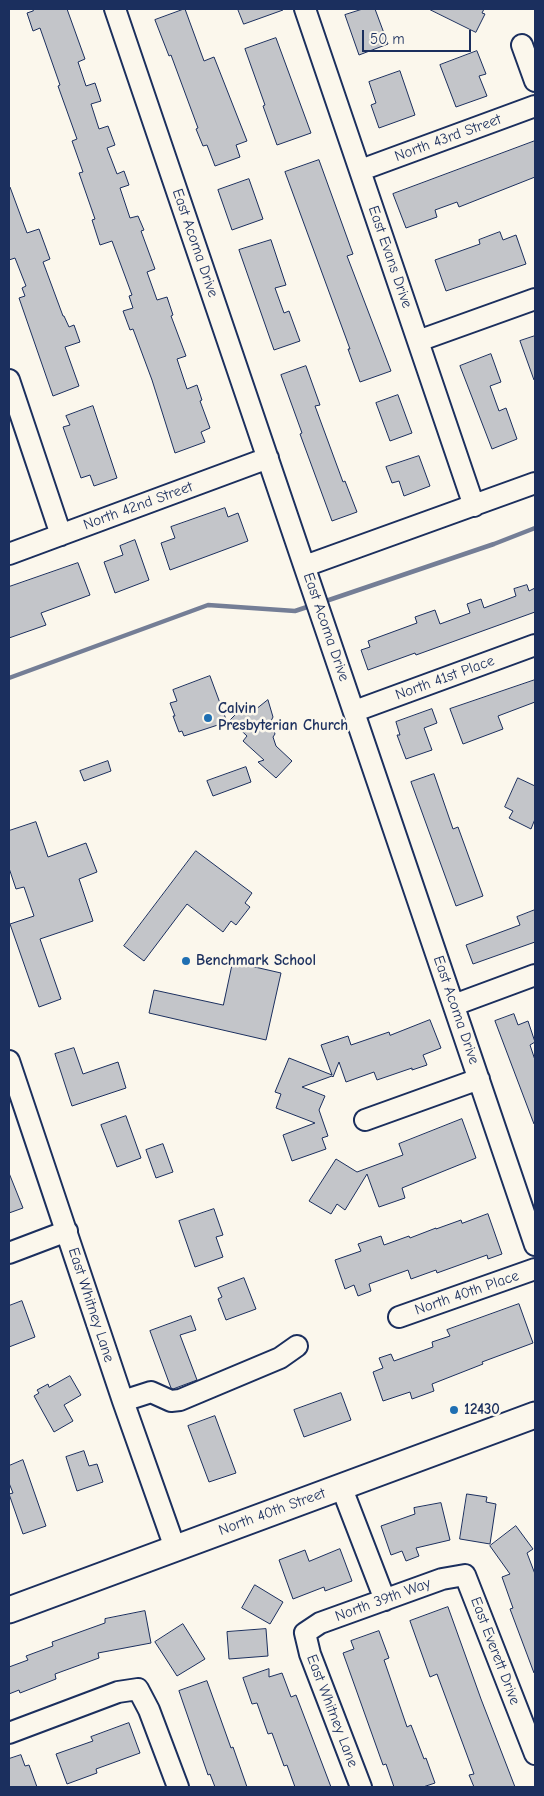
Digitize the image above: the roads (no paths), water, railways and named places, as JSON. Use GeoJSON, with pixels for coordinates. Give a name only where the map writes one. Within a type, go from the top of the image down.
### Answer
{"type":"FeatureCollection","features":[{"type":"Feature","properties":{"kind":"main road","name":"North 40th Street"},"geometry":{"type":"LineString","coordinates":[[9,1610],[535,1415]]}},
{"type":"Feature","properties":{"kind":"street","name":"East Acoma Drive"},"geometry":{"type":"LineString","coordinates":[[115,9],[535,1245]]}},
{"type":"Feature","properties":{"kind":"street","name":"East Evans Drive"},"geometry":{"type":"LineString","coordinates":[[306,9],[474,506]]}},
{"type":"Feature","properties":{"kind":"street"},"geometry":{"type":"LineString","coordinates":[[522,45],[535,82]]}},
{"type":"Feature","properties":{"kind":"street","name":"North 43rd Street"},"geometry":{"type":"LineString","coordinates":[[360,170],[535,106]]}},
{"type":"Feature","properties":{"kind":"street"},"geometry":{"type":"LineString","coordinates":[[418,341],[535,299]]}},
{"type":"Feature","properties":{"kind":"street"},"geometry":{"type":"LineString","coordinates":[[9,380],[61,534]]}},
{"type":"Feature","properties":{"kind":"street","name":"North 42nd Street"},"geometry":{"type":"LineString","coordinates":[[9,554],[268,458]]}},
{"type":"Feature","properties":{"kind":"street"},"geometry":{"type":"LineString","coordinates":[[307,573],[535,483]]}},
{"type":"Feature","properties":{"kind":"street","name":"North 41st Place"},"geometry":{"type":"LineString","coordinates":[[355,711],[535,645]]}},
{"type":"Feature","properties":{"kind":"street"},"geometry":{"type":"LineString","coordinates":[[454,1005],[535,975]]}},
{"type":"Feature","properties":{"kind":"street","name":"East Whitney Lane"},"geometry":{"type":"LineString","coordinates":[[9,1061],[123,1401],[175,1548]]}},
{"type":"Feature","properties":{"kind":"street"},"geometry":{"type":"LineString","coordinates":[[365,1120],[479,1079]]}},
{"type":"Feature","properties":{"kind":"street"},"geometry":{"type":"LineString","coordinates":[[9,1253],[67,1231]]}},
{"type":"Feature","properties":{"kind":"street","name":"North 40th Place"},"geometry":{"type":"LineString","coordinates":[[400,1317],[535,1269]]}},
{"type":"Feature","properties":{"kind":"street"},"geometry":{"type":"LineString","coordinates":[[123,1401],[151,1392],[171,1401],[180,1400],[280,1358],[297,1346]]}},
{"type":"Feature","properties":{"kind":"street"},"geometry":{"type":"LineString","coordinates":[[342,1486],[385,1600]]}},
{"type":"Feature","properties":{"kind":"street","name":"North 39th Way"},"geometry":{"type":"LineString","coordinates":[[305,1633],[320,1623],[442,1579],[465,1575]]}},
{"type":"Feature","properties":{"kind":"street","name":"East Everett Drive"},"geometry":{"type":"LineString","coordinates":[[465,1575],[530,1724],[535,1754]]}},
{"type":"Feature","properties":{"kind":"street","name":"East Whitney Lane"},"geometry":{"type":"LineString","coordinates":[[305,1633],[310,1654],[361,1787]]}},
{"type":"Feature","properties":{"kind":"street"},"geometry":{"type":"LineString","coordinates":[[9,1733],[118,1692],[138,1690],[149,1710],[178,1787]]}},
{"type":"Feature","properties":{"kind":"waterway"},"geometry":{"type":"LineString","coordinates":[[323,602],[494,544],[535,528]]}},
{"type":"Feature","properties":{"kind":"waterway"},"geometry":{"type":"LineString","coordinates":[[9,678],[208,605],[295,611],[313,605]]}},
{"type":"Feature","properties":{"kind":"place","name":"Calvin Presbyterian Church"},"geometry":{"type":"Point","coordinates":[208,718]}},
{"type":"Feature","properties":{"kind":"place","name":"Benchmark School"},"geometry":{"type":"Point","coordinates":[186,961]}},
{"type":"Feature","properties":{"kind":"place","name":"12430"},"geometry":{"type":"Point","coordinates":[454,1410]}}]}
